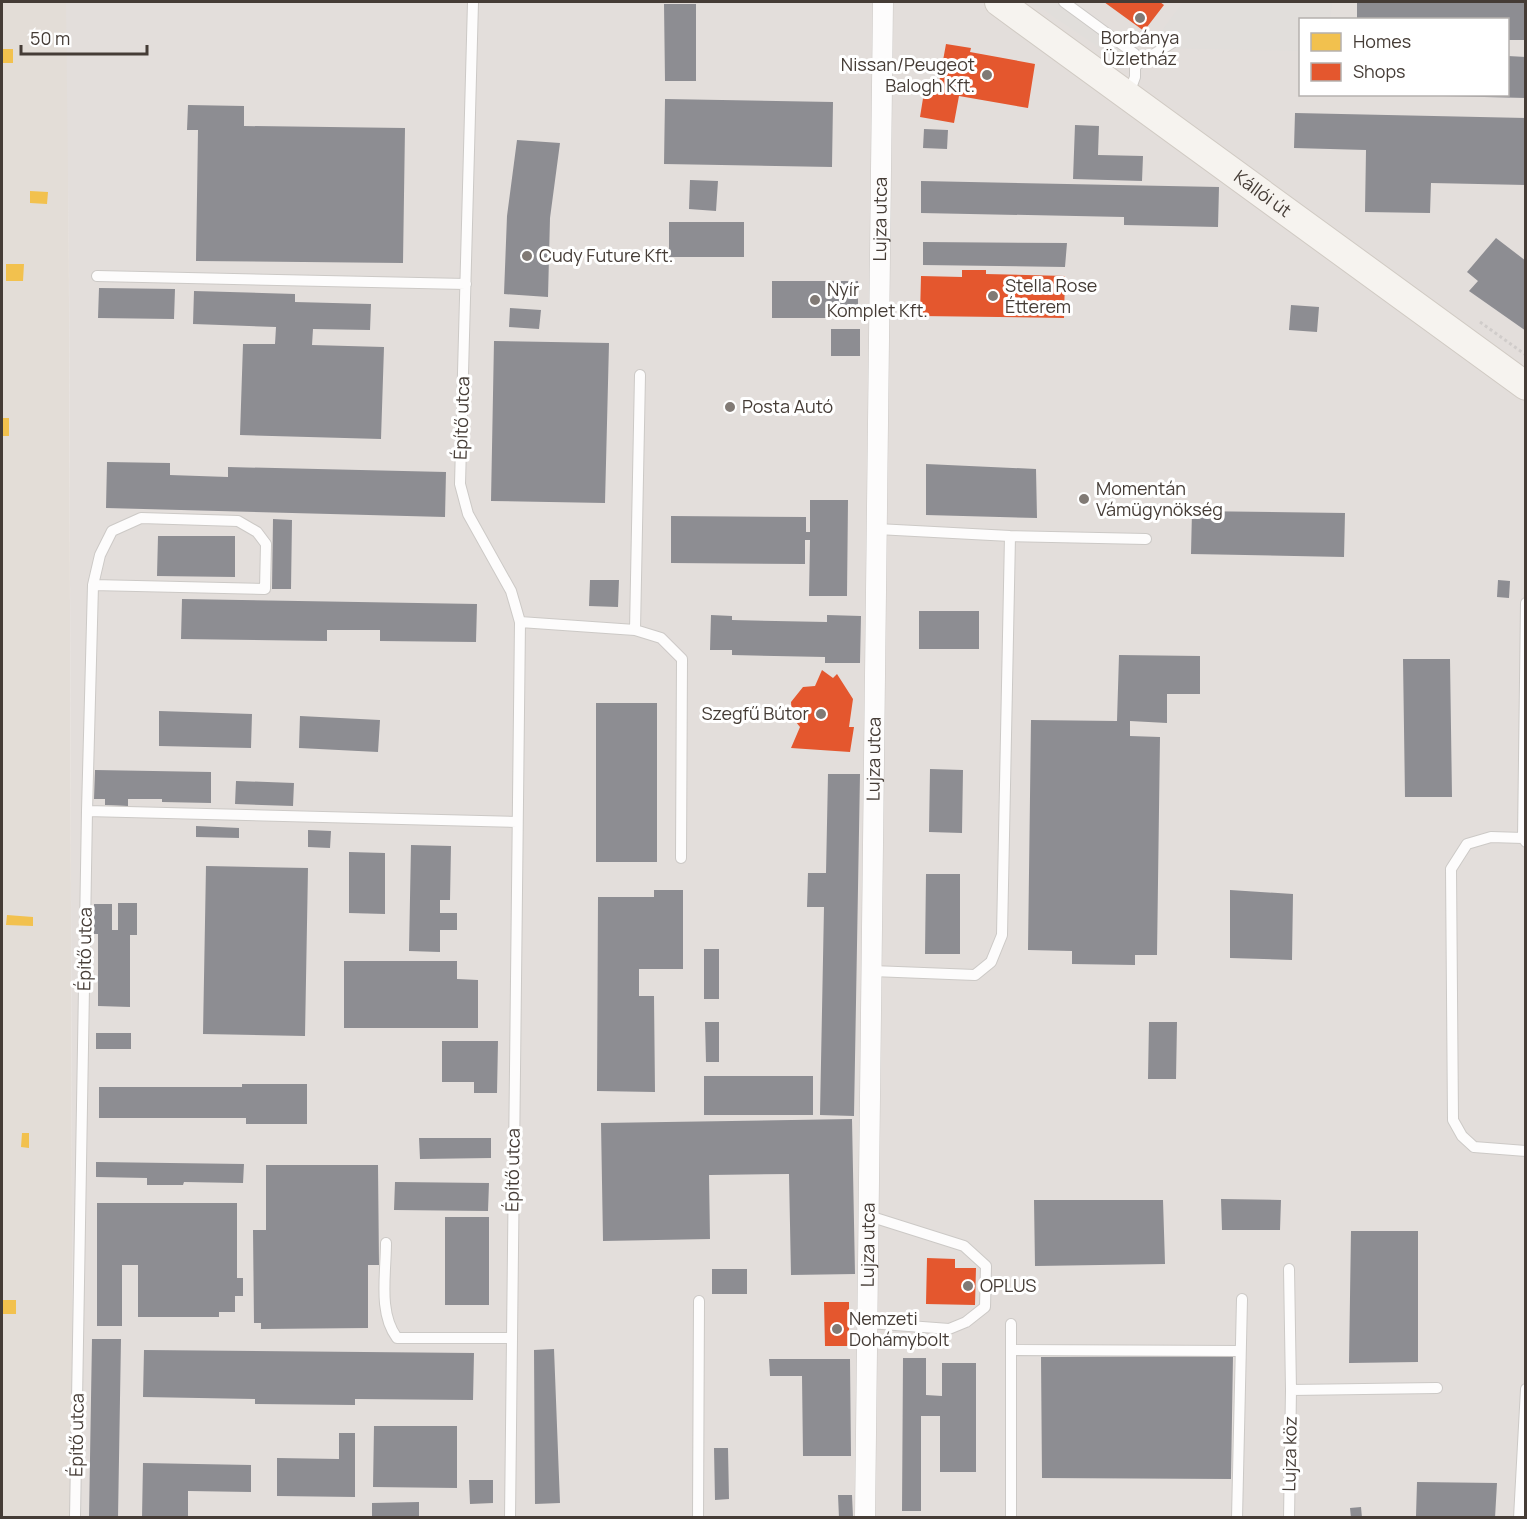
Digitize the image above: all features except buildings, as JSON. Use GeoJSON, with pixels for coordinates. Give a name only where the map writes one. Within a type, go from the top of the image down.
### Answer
{"type":"FeatureCollection","features":[{"type":"Feature","properties":{"kind":"main road","name":"Kállói út"},"geometry":{"type":"LineString","coordinates":[[999,2],[1526,386]]}},
{"type":"Feature","properties":{"kind":"street","name":"Lujza utca"},"geometry":{"type":"LineString","coordinates":[[866,1518],[883,2]]}},
{"type":"Feature","properties":{"kind":"lane","name":"Építő utca"},"geometry":{"type":"LineString","coordinates":[[473,2],[460,484],[468,514],[511,591],[519,622],[510,1518]]}},
{"type":"Feature","properties":{"kind":"lane"},"geometry":{"type":"LineString","coordinates":[[1064,2],[1135,54],[1135,77],[1128,96]]}},
{"type":"Feature","properties":{"kind":"lane"},"geometry":{"type":"LineString","coordinates":[[1135,66],[1174,41]]}},
{"type":"Feature","properties":{"kind":"lane"},"geometry":{"type":"LineString","coordinates":[[97,276],[466,284]]}},
{"type":"Feature","properties":{"kind":"lane"},"geometry":{"type":"LineString","coordinates":[[636,630],[640,375]]}},
{"type":"Feature","properties":{"kind":"lane","name":"Építő utca"},"geometry":{"type":"LineString","coordinates":[[75,1518],[93,585],[99,555],[112,531],[141,518],[238,521],[258,532],[266,544],[265,589],[93,585]]}},
{"type":"Feature","properties":{"kind":"lane"},"geometry":{"type":"LineString","coordinates":[[877,529],[1010,536],[1146,539]]}},
{"type":"Feature","properties":{"kind":"lane"},"geometry":{"type":"LineString","coordinates":[[872,971],[975,975],[991,962],[1002,935],[1010,536]]}},
{"type":"Feature","properties":{"kind":"lane"},"geometry":{"type":"LineString","coordinates":[[1526,603],[1524,840],[1491,837],[1467,844],[1451,869],[1453,1120],[1462,1136],[1474,1148],[1526,1151]]}},
{"type":"Feature","properties":{"kind":"lane"},"geometry":{"type":"LineString","coordinates":[[519,622],[636,630],[661,638],[682,659],[681,858]]}},
{"type":"Feature","properties":{"kind":"lane"},"geometry":{"type":"LineString","coordinates":[[87,811],[517,822]]}},
{"type":"Feature","properties":{"kind":"lane"},"geometry":{"type":"LineString","coordinates":[[869,1216],[964,1246],[986,1266],[986,1276],[985,1307],[966,1322],[949,1329],[869,1323]]}},
{"type":"Feature","properties":{"kind":"lane"},"geometry":{"type":"LineString","coordinates":[[386,1243],[385,1313],[389,1328],[397,1338],[512,1338]]}},
{"type":"Feature","properties":{"kind":"lane","name":"Lujza köz"},"geometry":{"type":"LineString","coordinates":[[1289,1269],[1291,1390],[1289,1518]]}},
{"type":"Feature","properties":{"kind":"lane"},"geometry":{"type":"LineString","coordinates":[[1237,1518],[1242,1299]]}},
{"type":"Feature","properties":{"kind":"lane"},"geometry":{"type":"LineString","coordinates":[[698,1518],[699,1301]]}},
{"type":"Feature","properties":{"kind":"lane"},"geometry":{"type":"LineString","coordinates":[[1011,1324],[1011,1518]]}},
{"type":"Feature","properties":{"kind":"lane"},"geometry":{"type":"LineString","coordinates":[[1011,1350],[1240,1351]]}},
{"type":"Feature","properties":{"kind":"lane"},"geometry":{"type":"LineString","coordinates":[[1291,1390],[1437,1388]]}},
{"type":"Feature","properties":{"kind":"lane"},"geometry":{"type":"LineString","coordinates":[[1519,1518],[1526,1389]]}},
{"type":"Feature","properties":{"kind":"shaded area"},"geometry":{"type":"Polygon","coordinates":[[[2,2],[68,2],[73,1517],[2,1518],[2,2]]]}},
{"type":"Feature","properties":{"kind":"shaded area"},"geometry":{"type":"Polygon","coordinates":[[[66,2],[1525,2],[1525,1517],[73,1517],[66,2]]]}},
{"type":"Feature","properties":{"kind":"shaded area"},"geometry":{"type":"Polygon","coordinates":[[[1032,2],[1064,2],[1135,54],[1135,72],[1032,2]]]}},
{"type":"Feature","properties":{"kind":"shaded area"},"geometry":{"type":"Polygon","coordinates":[[[1183,2],[1332,2],[1330,18],[1299,18],[1299,51],[1163,48],[1163,29],[1183,2]]]}},
{"type":"Feature","properties":{"kind":"place","name":"Borbánya Üzletház"},"geometry":{"type":"Point","coordinates":[1140,18]}},
{"type":"Feature","properties":{"kind":"place","name":"Nissan/Peugeot Balogh Kft."},"geometry":{"type":"Point","coordinates":[987,75]}},
{"type":"Feature","properties":{"kind":"place","name":"Cudy Future Kft."},"geometry":{"type":"Point","coordinates":[527,256]}},
{"type":"Feature","properties":{"kind":"place","name":"Stella Rose Étterem"},"geometry":{"type":"Point","coordinates":[993,296]}},
{"type":"Feature","properties":{"kind":"place","name":"Nyír Komplet Kft."},"geometry":{"type":"Point","coordinates":[815,300]}},
{"type":"Feature","properties":{"kind":"place","name":"Posta Autó"},"geometry":{"type":"Point","coordinates":[730,407]}},
{"type":"Feature","properties":{"kind":"place","name":"Momentán Vámügynökség"},"geometry":{"type":"Point","coordinates":[1084,499]}},
{"type":"Feature","properties":{"kind":"place","name":"Szegfű Bútor"},"geometry":{"type":"Point","coordinates":[821,714]}},
{"type":"Feature","properties":{"kind":"place","name":"OPLUS"},"geometry":{"type":"Point","coordinates":[968,1286]}},
{"type":"Feature","properties":{"kind":"place","name":"Nemzeti Dohámybolt"},"geometry":{"type":"Point","coordinates":[837,1329]}}]}
